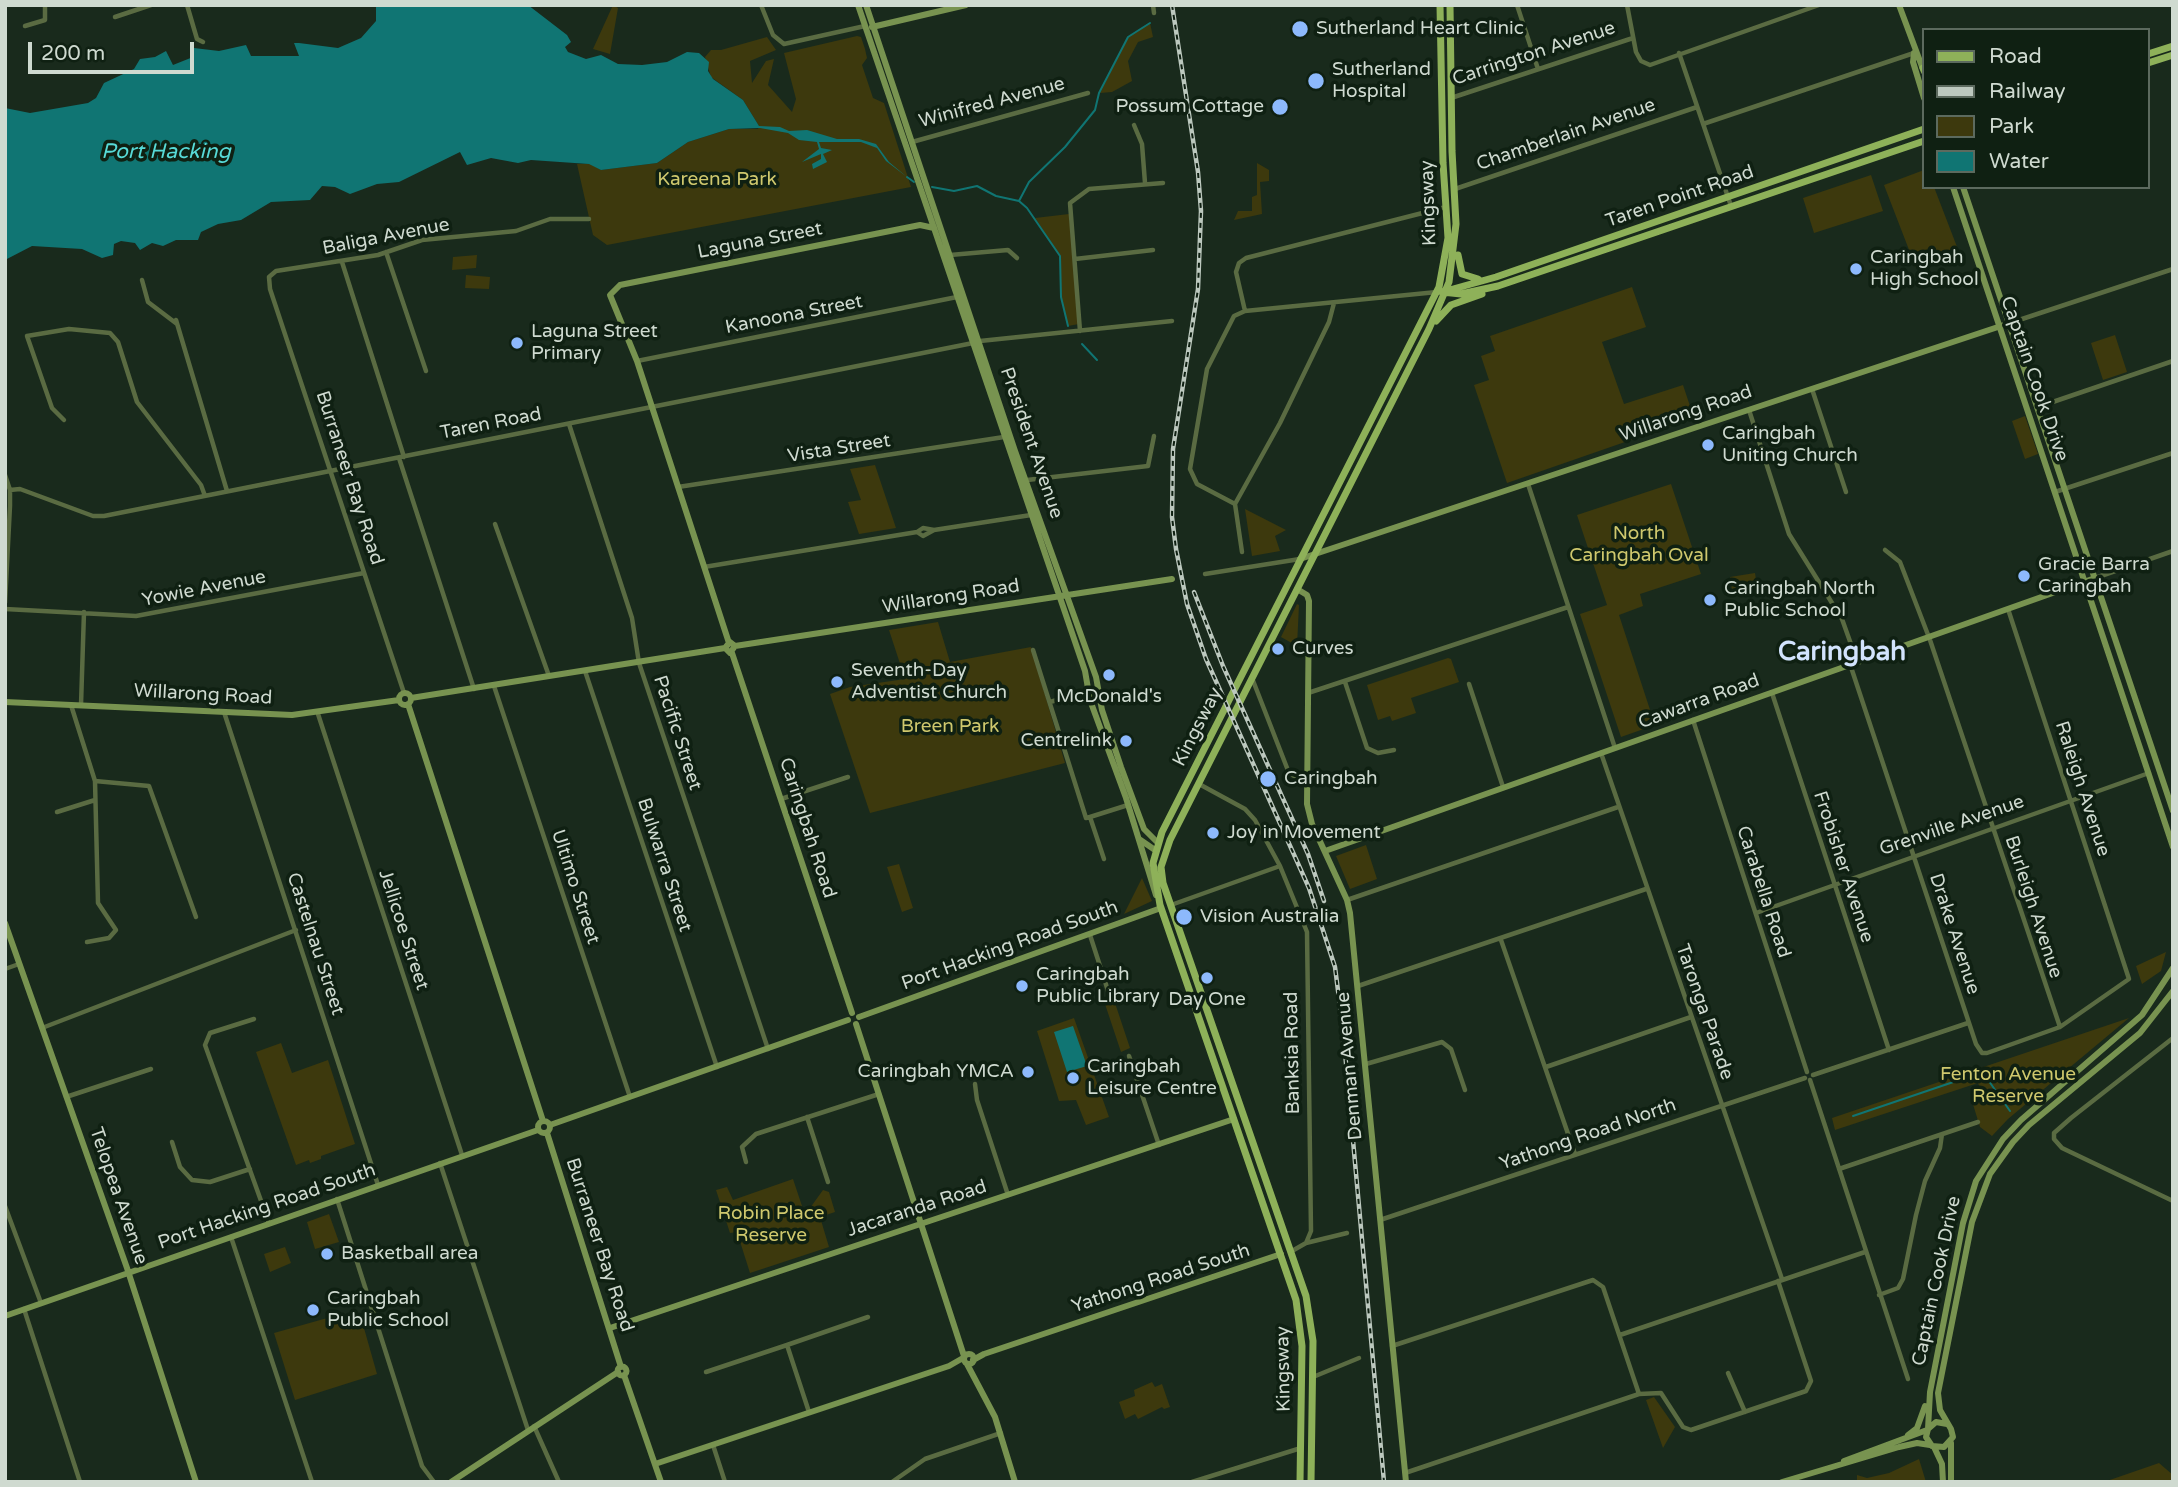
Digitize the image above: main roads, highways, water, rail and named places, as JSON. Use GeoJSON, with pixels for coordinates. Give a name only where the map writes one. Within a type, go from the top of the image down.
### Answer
{"type":"FeatureCollection","features":[{"type":"Feature","properties":{"kind":"main road","name":"Kingsway"},"geometry":{"type":"LineString","coordinates":[[1311,1482],[1311,1318],[1292,1251],[1161,872],[1164,853],[1429,329],[1441,292],[1447,254],[1440,5]]}},
{"type":"Feature","properties":{"kind":"main road","name":"Kingsway"},"geometry":{"type":"LineString","coordinates":[[1300,1482],[1301,1335],[1296,1300],[1161,906],[1153,877],[1156,846],[1300,559],[1453,267],[1456,224],[1450,5]]}},
{"type":"Feature","properties":{"kind":"main road"},"geometry":{"type":"LineString","coordinates":[[2150,53],[2173,46]]}},
{"type":"Feature","properties":{"kind":"main road"},"geometry":{"type":"LineString","coordinates":[[2150,62],[2173,55]]}},
{"type":"Feature","properties":{"kind":"main road","name":"Carrington Avenue"},"geometry":{"type":"LineString","coordinates":[[1441,101],[1451,98]]}},
{"type":"Feature","properties":{"kind":"main road","name":"Taren Point Road"},"geometry":{"type":"LineString","coordinates":[[1441,292],[1461,294],[1923,129]]}},
{"type":"Feature","properties":{"kind":"main road","name":"Taren Point Road"},"geometry":{"type":"LineString","coordinates":[[1497,281],[1731,207],[1923,141]]}},
{"type":"Feature","properties":{"kind":"main road","name":"Chamberlain Avenue"},"geometry":{"type":"LineString","coordinates":[[1444,191],[1454,190]]}},
{"type":"Feature","properties":{"kind":"main road"},"geometry":{"type":"LineString","coordinates":[[1446,207],[1455,206]]}},
{"type":"Feature","properties":{"kind":"main road"},"geometry":{"type":"LineString","coordinates":[[1456,224],[1462,274],[1472,279],[1497,281]]}},
{"type":"Feature","properties":{"kind":"main road"},"geometry":{"type":"LineString","coordinates":[[1429,329],[1451,305],[1497,281]]}},
{"type":"Feature","properties":{"kind":"main road"},"geometry":{"type":"LineString","coordinates":[[1189,779],[1198,784]]}},
{"type":"Feature","properties":{"kind":"main road"},"geometry":{"type":"LineString","coordinates":[[1156,846],[1164,853]]}},
{"type":"Feature","properties":{"kind":"main road","name":"Port Hacking Road South"},"geometry":{"type":"LineString","coordinates":[[1161,906],[1171,905]]}},
{"type":"Feature","properties":{"kind":"main road"},"geometry":{"type":"LineString","coordinates":[[1234,1119],[1244,1115]]}},
{"type":"Feature","properties":{"kind":"main road","name":"Yathong Road South"},"geometry":{"type":"LineString","coordinates":[[1281,1254],[1292,1251]]}},
{"type":"Feature","properties":{"kind":"main road"},"geometry":{"type":"LineString","coordinates":[[1301,1448],[1311,1448]]}},
{"type":"Feature","properties":{"kind":"water","name":"Port Hacking"},"geometry":{"type":"Polygon","coordinates":[[[376,5],[528,5],[567,35],[571,42],[565,47],[568,52],[586,59],[601,55],[618,64],[667,62],[687,52],[699,53],[709,62],[708,71],[713,79],[743,100],[759,126],[780,127],[789,131],[807,130],[837,139],[859,139],[876,144],[889,162],[907,177],[886,161],[877,148],[861,142],[819,142],[821,148],[832,150],[823,154],[827,162],[813,169],[812,164],[821,159],[821,154],[802,162],[819,149],[817,142],[799,140],[788,133],[760,128],[729,129],[688,142],[657,163],[601,170],[589,164],[531,160],[518,163],[491,158],[467,165],[460,152],[399,182],[377,184],[350,194],[335,187],[322,186],[310,200],[271,202],[241,220],[218,224],[201,232],[198,240],[176,240],[163,246],[152,243],[140,250],[135,243],[121,241],[114,244],[113,255],[102,258],[82,249],[32,246],[5,260],[5,108],[30,113],[88,103],[96,98],[104,83],[134,69],[140,59],[155,57],[166,51],[173,65],[193,57],[194,48],[219,51],[246,45],[251,56],[299,56],[294,43],[338,48],[361,38],[376,21],[376,5]]]}},
{"type":"Feature","properties":{"kind":"water"},"geometry":{"type":"Polygon","coordinates":[[[1073,1026],[1087,1066],[1067,1072],[1054,1032],[1073,1026]]]}},
{"type":"Feature","properties":{"kind":"waterway"},"geometry":{"type":"LineString","coordinates":[[1019,201],[1029,182],[1065,147],[1095,110],[1099,93],[1128,37],[1150,23]]}},
{"type":"Feature","properties":{"kind":"waterway"},"geometry":{"type":"LineString","coordinates":[[907,177],[914,182]]}},
{"type":"Feature","properties":{"kind":"waterway"},"geometry":{"type":"LineString","coordinates":[[932,187],[954,191],[977,186],[996,196],[1019,201],[1027,208],[1060,256],[1061,297],[1068,326]]}},
{"type":"Feature","properties":{"kind":"waterway"},"geometry":{"type":"LineString","coordinates":[[1082,344],[1097,360]]}},
{"type":"Feature","properties":{"kind":"waterway"},"geometry":{"type":"LineString","coordinates":[[1853,1116],[1980,1073],[1986,1077],[2010,1111]]}},
{"type":"Feature","properties":{"kind":"railway"},"geometry":{"type":"LineString","coordinates":[[1172,5],[1198,172],[1201,211],[1198,289],[1173,449],[1172,517],[1176,549],[1187,604],[1206,659],[1309,888],[1335,967],[1384,1482]]}},
{"type":"Feature","properties":{"kind":"railway"},"geometry":{"type":"LineString","coordinates":[[1194,592],[1223,666],[1308,854],[1324,901]]}},
{"type":"Feature","properties":{"kind":"place","name":"Sutherland Heart Clinic"},"geometry":{"type":"Point","coordinates":[1300,29]}},
{"type":"Feature","properties":{"kind":"place","name":"Sutherland Hospital"},"geometry":{"type":"Point","coordinates":[1316,81]}},
{"type":"Feature","properties":{"kind":"place","name":"Possum Cottage"},"geometry":{"type":"Point","coordinates":[1280,107]}},
{"type":"Feature","properties":{"kind":"place","name":"Caringbah High School"},"geometry":{"type":"Point","coordinates":[1856,269]}},
{"type":"Feature","properties":{"kind":"place","name":"Laguna Street Primary"},"geometry":{"type":"Point","coordinates":[517,343]}},
{"type":"Feature","properties":{"kind":"place","name":"Caringbah Uniting Church"},"geometry":{"type":"Point","coordinates":[1708,445]}},
{"type":"Feature","properties":{"kind":"place","name":"Gracie Barra Caringbah"},"geometry":{"type":"Point","coordinates":[2024,576]}},
{"type":"Feature","properties":{"kind":"place","name":"Caringbah North Public School"},"geometry":{"type":"Point","coordinates":[1710,600]}},
{"type":"Feature","properties":{"kind":"place","name":"Curves"},"geometry":{"type":"Point","coordinates":[1278,649]}},
{"type":"Feature","properties":{"kind":"place","name":"McDonald's"},"geometry":{"type":"Point","coordinates":[1109,675]}},
{"type":"Feature","properties":{"kind":"place","name":"Seventh-Day Adventist Church"},"geometry":{"type":"Point","coordinates":[837,682]}},
{"type":"Feature","properties":{"kind":"place","name":"Centrelink"},"geometry":{"type":"Point","coordinates":[1126,741]}},
{"type":"Feature","properties":{"kind":"place","name":"Caringbah"},"geometry":{"type":"Point","coordinates":[1268,779]}},
{"type":"Feature","properties":{"kind":"place","name":"Joy in Movement"},"geometry":{"type":"Point","coordinates":[1213,833]}},
{"type":"Feature","properties":{"kind":"place","name":"Vision Australia"},"geometry":{"type":"Point","coordinates":[1184,917]}},
{"type":"Feature","properties":{"kind":"place","name":"Day One"},"geometry":{"type":"Point","coordinates":[1207,978]}},
{"type":"Feature","properties":{"kind":"place","name":"Caringbah Public Library"},"geometry":{"type":"Point","coordinates":[1022,986]}},
{"type":"Feature","properties":{"kind":"place","name":"Caringbah YMCA"},"geometry":{"type":"Point","coordinates":[1028,1072]}},
{"type":"Feature","properties":{"kind":"place","name":"Caringbah Leisure Centre"},"geometry":{"type":"Point","coordinates":[1073,1078]}},
{"type":"Feature","properties":{"kind":"place","name":"Basketball area"},"geometry":{"type":"Point","coordinates":[327,1254]}},
{"type":"Feature","properties":{"kind":"place","name":"Caringbah Public School"},"geometry":{"type":"Point","coordinates":[313,1310]}},
{"type":"Feature","properties":{"kind":"district","name":"Caringbah"},"geometry":{"type":"Point","coordinates":[1842,653]}},
{"type":"Feature","properties":{"kind":"park label","name":"Kareena Park"},"geometry":{"type":"Point","coordinates":[717,180]}},
{"type":"Feature","properties":{"kind":"park label","name":"North Caringbah Oval"},"geometry":{"type":"Point","coordinates":[1639,545]}},
{"type":"Feature","properties":{"kind":"park label","name":"Breen Park"},"geometry":{"type":"Point","coordinates":[950,727]}},
{"type":"Feature","properties":{"kind":"park label","name":"Fenton Avenue Reserve"},"geometry":{"type":"Point","coordinates":[2008,1086]}},
{"type":"Feature","properties":{"kind":"park label","name":"Robin Place Reserve"},"geometry":{"type":"Point","coordinates":[771,1225]}}]}
